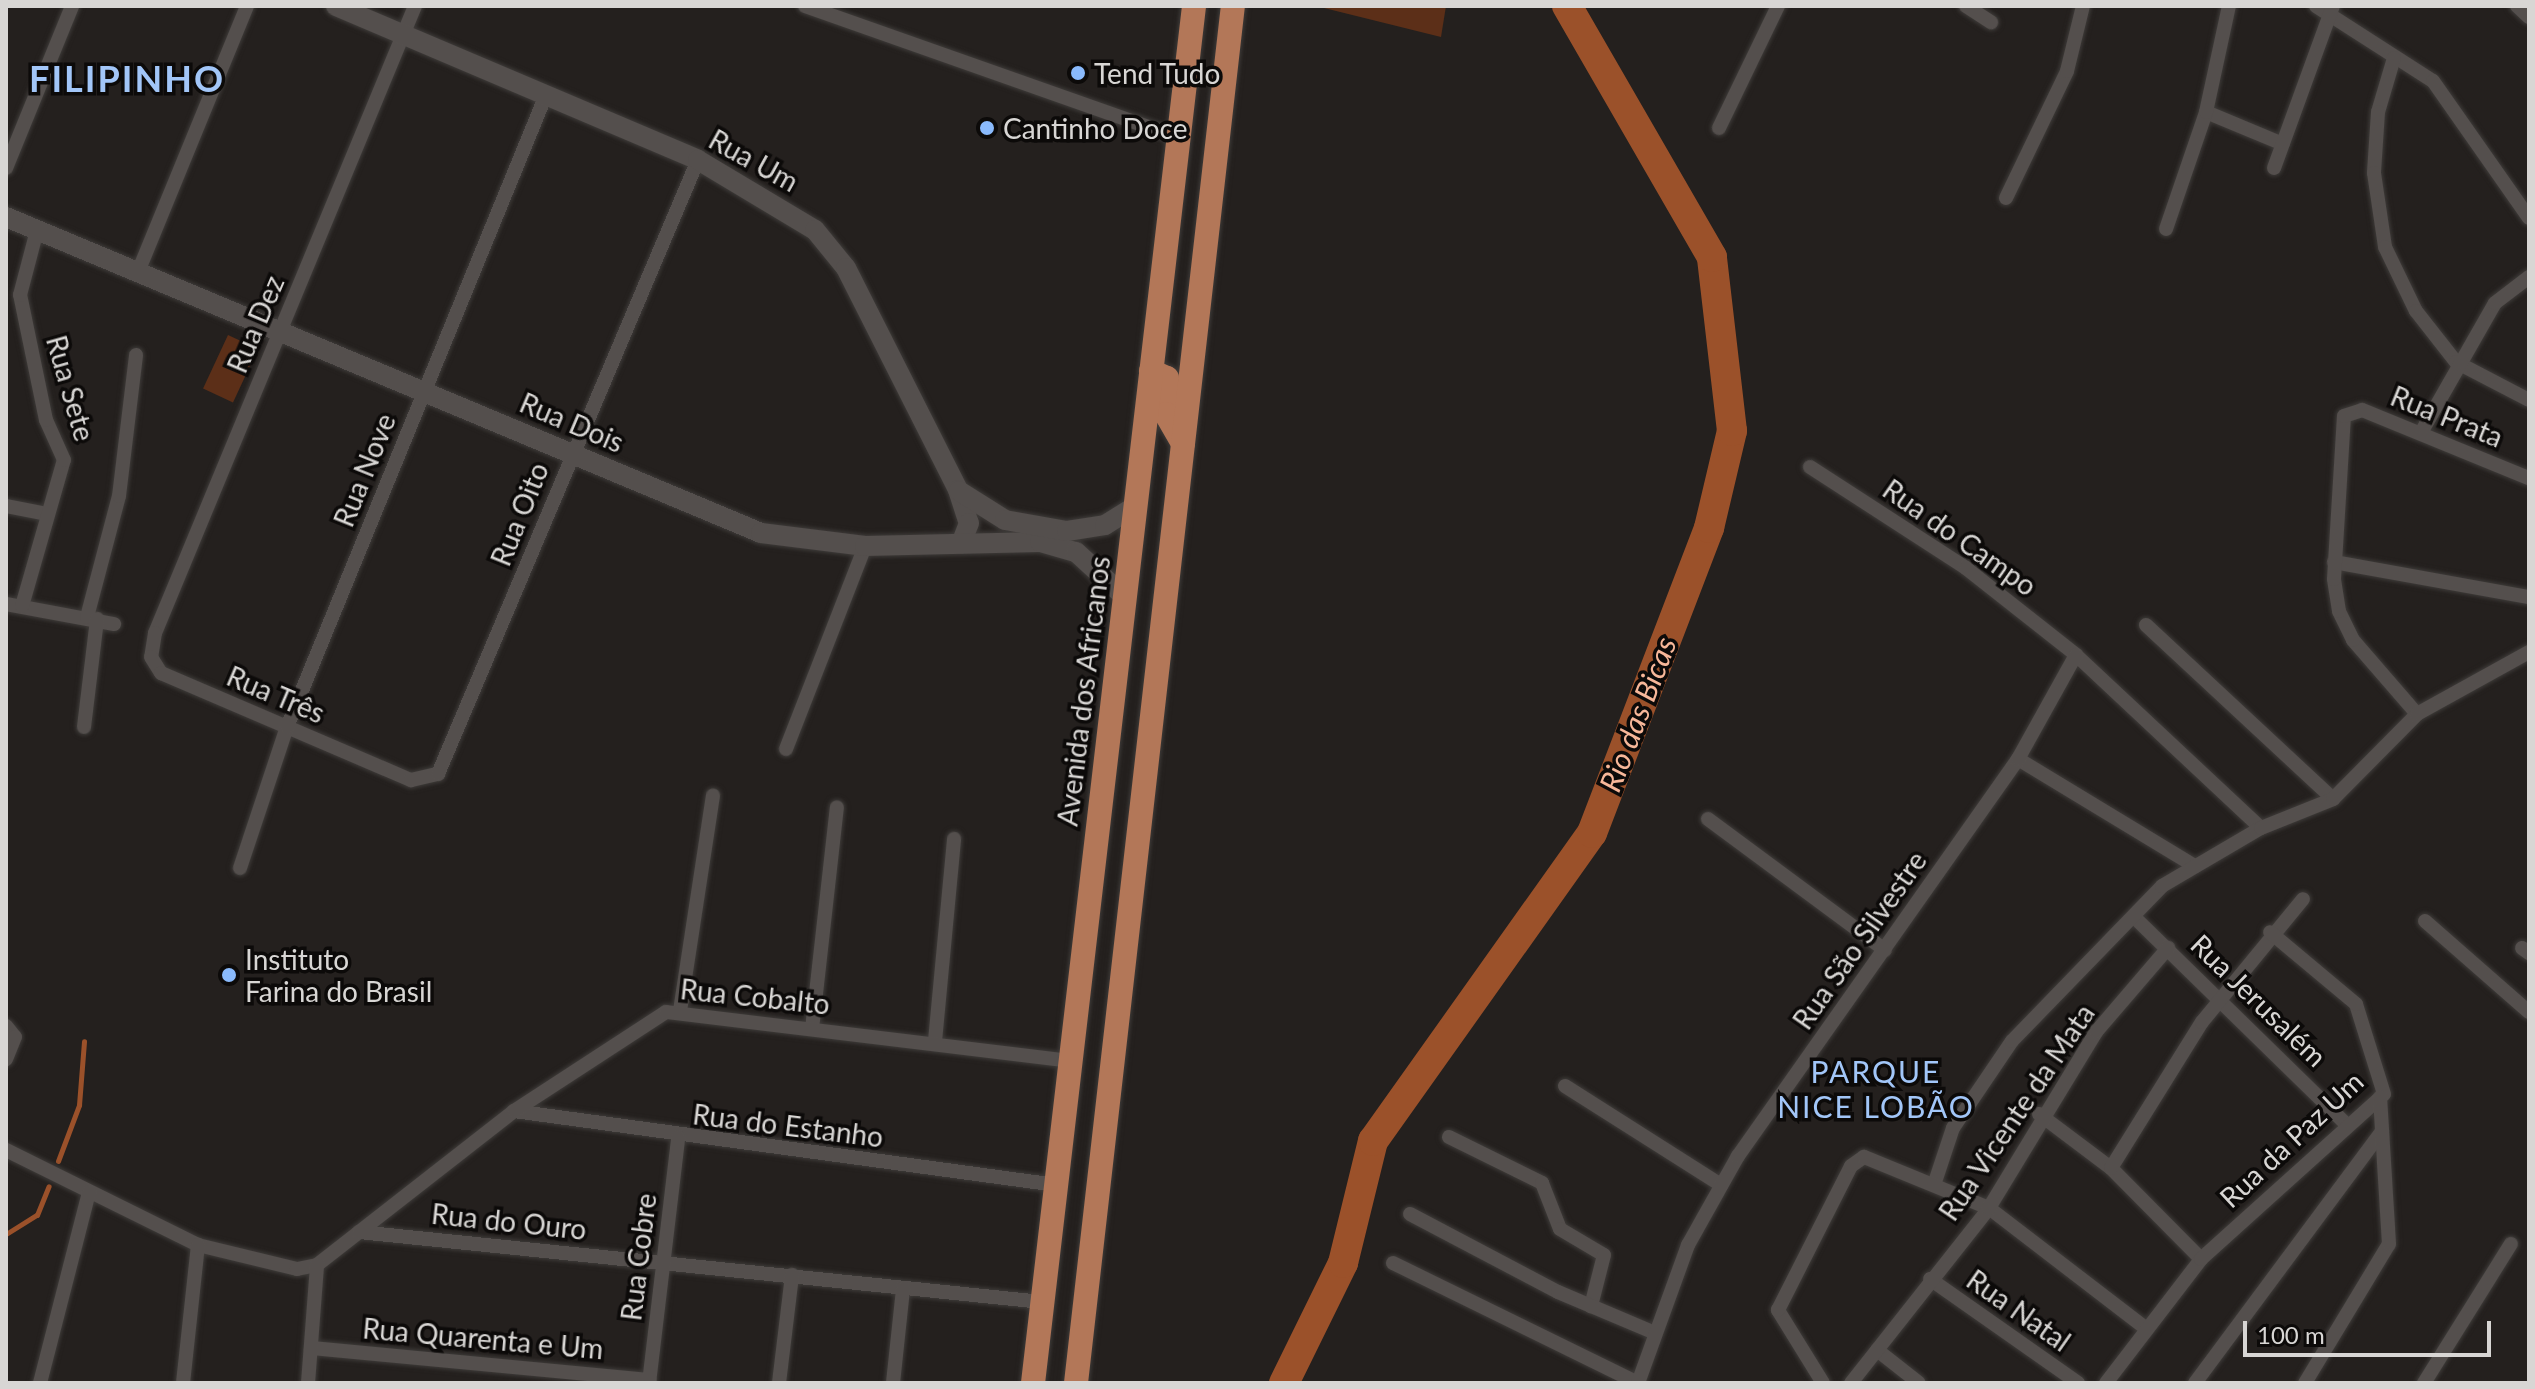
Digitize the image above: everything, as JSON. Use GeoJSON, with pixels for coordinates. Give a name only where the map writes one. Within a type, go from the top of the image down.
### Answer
{"type":"FeatureCollection","features":[{"type":"Feature","properties":{"kind":"main road","name":"Rua Um"},"geometry":{"type":"LineString","coordinates":[[336,6],[698,160],[799,217],[833,249],[958,490],[969,523],[961,544]]}},
{"type":"Feature","properties":{"kind":"main road","name":"Avenida dos Africanos"},"geometry":{"type":"LineString","coordinates":[[1033,1383],[1194,6]]}},
{"type":"Feature","properties":{"kind":"main road"},"geometry":{"type":"LineString","coordinates":[[1076,1383],[1233,6]]}},
{"type":"Feature","properties":{"kind":"main road","name":"Rua Dois"},"geometry":{"type":"LineString","coordinates":[[6,217],[761,533],[865,546],[1059,546],[1093,563],[1125,597]]}},
{"type":"Feature","properties":{"kind":"main road"},"geometry":{"type":"LineString","coordinates":[[1151,371],[1167,378],[1166,414],[1183,443]]}},
{"type":"Feature","properties":{"kind":"main road"},"geometry":{"type":"LineString","coordinates":[[958,490],[1005,520],[1067,531],[1105,525],[1135,506]]}},
{"type":"Feature","properties":{"kind":"main road"},"geometry":{"type":"LineString","coordinates":[[1115,676],[1125,704],[1153,707]]}},
{"type":"Feature","properties":{"kind":"street"},"geometry":{"type":"LineString","coordinates":[[6,168],[72,6]]}},
{"type":"Feature","properties":{"kind":"street"},"geometry":{"type":"LineString","coordinates":[[138,272],[247,6]]}},
{"type":"Feature","properties":{"kind":"street","name":"Rua Dez"},"geometry":{"type":"LineString","coordinates":[[155,633],[415,6]]}},
{"type":"Feature","properties":{"kind":"street"},"geometry":{"type":"LineString","coordinates":[[1719,128],[1778,6]]}},
{"type":"Feature","properties":{"kind":"street"},"geometry":{"type":"LineString","coordinates":[[1966,6],[1991,22]]}},
{"type":"Feature","properties":{"kind":"street"},"geometry":{"type":"LineString","coordinates":[[2006,198],[2067,71],[2083,6]]}},
{"type":"Feature","properties":{"kind":"street"},"geometry":{"type":"LineString","coordinates":[[2166,229],[2206,112],[2229,6]]}},
{"type":"Feature","properties":{"kind":"street"},"geometry":{"type":"LineString","coordinates":[[2517,6],[2529,17]]}},
{"type":"Feature","properties":{"kind":"street"},"geometry":{"type":"LineString","coordinates":[[810,7],[1178,137]]}},
{"type":"Feature","properties":{"kind":"street"},"geometry":{"type":"LineString","coordinates":[[2274,168],[2326,8],[2441,88],[2529,218]]}},
{"type":"Feature","properties":{"kind":"street"},"geometry":{"type":"LineString","coordinates":[[2394,58],[2378,112],[2374,173],[2385,247],[2416,311],[2456,362],[2529,400]]}},
{"type":"Feature","properties":{"kind":"street","name":"Rua Nove"},"geometry":{"type":"LineString","coordinates":[[240,868],[287,727],[546,95]]}},
{"type":"Feature","properties":{"kind":"street"},"geometry":{"type":"LineString","coordinates":[[2206,112],[2283,144]]}},
{"type":"Feature","properties":{"kind":"street","name":"Rua Oito"},"geometry":{"type":"LineString","coordinates":[[411,780],[443,768],[698,160]]}},
{"type":"Feature","properties":{"kind":"street","name":"Rua Sete"},"geometry":{"type":"LineString","coordinates":[[22,606],[64,460],[46,420],[20,295],[37,230]]}},
{"type":"Feature","properties":{"kind":"street"},"geometry":{"type":"LineString","coordinates":[[2422,431],[2456,362],[2495,303],[2529,277]]}},
{"type":"Feature","properties":{"kind":"street"},"geometry":{"type":"LineString","coordinates":[[84,727],[92,618],[119,496],[136,355]]}},
{"type":"Feature","properties":{"kind":"street","name":"Rua Prata"},"geometry":{"type":"LineString","coordinates":[[2334,562],[2344,416],[2362,410],[2422,431],[2529,478]]}},
{"type":"Feature","properties":{"kind":"street","name":"Rua do Campo"},"geometry":{"type":"LineString","coordinates":[[1810,467],[1966,568],[2076,655],[2261,828]]}},
{"type":"Feature","properties":{"kind":"street"},"geometry":{"type":"LineString","coordinates":[[6,506],[47,514]]}},
{"type":"Feature","properties":{"kind":"street"},"geometry":{"type":"LineString","coordinates":[[786,749],[865,546]]}},
{"type":"Feature","properties":{"kind":"street"},"geometry":{"type":"LineString","coordinates":[[2417,714],[2353,640],[2339,611],[2334,562],[2529,597]]}},
{"type":"Feature","properties":{"kind":"street"},"geometry":{"type":"LineString","coordinates":[[6,604],[114,624]]}},
{"type":"Feature","properties":{"kind":"street"},"geometry":{"type":"LineString","coordinates":[[2146,625],[2333,799]]}},
{"type":"Feature","properties":{"kind":"street","name":"Rua Três"},"geometry":{"type":"LineString","coordinates":[[155,633],[151,657],[161,673],[411,780]]}},
{"type":"Feature","properties":{"kind":"street"},"geometry":{"type":"LineString","coordinates":[[1935,1182],[1953,1128],[2012,1041],[2134,917],[2195,866],[2261,828],[2333,799],[2417,714],[2529,652]]}},
{"type":"Feature","properties":{"kind":"street"},"geometry":{"type":"LineString","coordinates":[[2076,655],[2018,759],[2195,866]]}},
{"type":"Feature","properties":{"kind":"street","name":"Rua São Silvestre"},"geometry":{"type":"LineString","coordinates":[[1638,1383],[1655,1333],[1721,1185],[2018,759]]}},
{"type":"Feature","properties":{"kind":"street"},"geometry":{"type":"LineString","coordinates":[[680,1011],[713,796]]}},
{"type":"Feature","properties":{"kind":"street"},"geometry":{"type":"LineString","coordinates":[[812,1029],[837,807]]}},
{"type":"Feature","properties":{"kind":"street"},"geometry":{"type":"LineString","coordinates":[[1708,819],[1885,950]]}},
{"type":"Feature","properties":{"kind":"street"},"geometry":{"type":"LineString","coordinates":[[935,1041],[954,839]]}},
{"type":"Feature","properties":{"kind":"street"},"geometry":{"type":"LineString","coordinates":[[2111,1168],[2220,998],[2270,932],[2303,899]]}},
{"type":"Feature","properties":{"kind":"street","name":"Rua Jerusalém"},"geometry":{"type":"LineString","coordinates":[[2134,917],[2345,1123]]}},
{"type":"Feature","properties":{"kind":"street"},"geometry":{"type":"LineString","coordinates":[[2425,921],[2529,1012]]}},
{"type":"Feature","properties":{"kind":"street","name":"Rua da Paz Um"},"geometry":{"type":"LineString","coordinates":[[2106,1383],[2143,1326],[2201,1259],[2345,1123],[2380,1097],[2385,1080],[2356,1004],[2270,932]]}},
{"type":"Feature","properties":{"kind":"street","name":"Rua Vicente da Mata"},"geometry":{"type":"LineString","coordinates":[[1851,1383],[1989,1208],[2039,1114],[2168,948]]}},
{"type":"Feature","properties":{"kind":"street","name":"Rua Cobalto"},"geometry":{"type":"LineString","coordinates":[[359,1232],[514,1111],[650,1019],[680,1011],[812,1029],[935,1041],[1071,1061]]}},
{"type":"Feature","properties":{"kind":"street"},"geometry":{"type":"LineString","coordinates":[[6,1026],[15,1037],[6,1059]]}},
{"type":"Feature","properties":{"kind":"street"},"geometry":{"type":"LineString","coordinates":[[1565,1086],[1721,1185]]}},
{"type":"Feature","properties":{"kind":"street"},"geometry":{"type":"LineString","coordinates":[[2305,1383],[2389,1244],[2380,1097]]}},
{"type":"Feature","properties":{"kind":"street","name":"Rua do Estanho"},"geometry":{"type":"LineString","coordinates":[[514,1111],[678,1138],[1056,1185]]}},
{"type":"Feature","properties":{"kind":"street"},"geometry":{"type":"LineString","coordinates":[[2039,1114],[2111,1168],[2201,1259]]}},
{"type":"Feature","properties":{"kind":"street"},"geometry":{"type":"LineString","coordinates":[[2195,1383],[2382,1131]]}},
{"type":"Feature","properties":{"kind":"street"},"geometry":{"type":"LineString","coordinates":[[1449,1137],[1542,1183],[1560,1229],[1604,1255],[1591,1306]]}},
{"type":"Feature","properties":{"kind":"street","name":"Rua Cobre"},"geometry":{"type":"LineString","coordinates":[[649,1382],[678,1138]]}},
{"type":"Feature","properties":{"kind":"street"},"geometry":{"type":"LineString","coordinates":[[6,1150],[198,1245],[281,1268],[317,1265],[359,1232]]}},
{"type":"Feature","properties":{"kind":"street"},"geometry":{"type":"LineString","coordinates":[[1823,1383],[1778,1310],[1857,1161],[1872,1156],[1989,1208],[2143,1326]]}},
{"type":"Feature","properties":{"kind":"street"},"geometry":{"type":"LineString","coordinates":[[40,1383],[89,1192]]}},
{"type":"Feature","properties":{"kind":"street"},"geometry":{"type":"LineString","coordinates":[[1410,1214],[1591,1306],[1655,1333]]}},
{"type":"Feature","properties":{"kind":"street","name":"Rua do Ouro"},"geometry":{"type":"LineString","coordinates":[[359,1232],[1042,1302]]}},
{"type":"Feature","properties":{"kind":"street"},"geometry":{"type":"LineString","coordinates":[[2424,1383],[2511,1244]]}},
{"type":"Feature","properties":{"kind":"street"},"geometry":{"type":"LineString","coordinates":[[183,1383],[198,1245]]}},
{"type":"Feature","properties":{"kind":"street"},"geometry":{"type":"LineString","coordinates":[[1393,1263],[1638,1383]]}},
{"type":"Feature","properties":{"kind":"street"},"geometry":{"type":"LineString","coordinates":[[308,1383],[317,1265]]}},
{"type":"Feature","properties":{"kind":"street"},"geometry":{"type":"LineString","coordinates":[[779,1383],[792,1275]]}},
{"type":"Feature","properties":{"kind":"street","name":"Rua Natal"},"geometry":{"type":"LineString","coordinates":[[1930,1279],[2078,1383]]}},
{"type":"Feature","properties":{"kind":"street"},"geometry":{"type":"LineString","coordinates":[[893,1383],[903,1289]]}},
{"type":"Feature","properties":{"kind":"street","name":"Rua Quarenta e Um"},"geometry":{"type":"LineString","coordinates":[[311,1348],[649,1382]]}},
{"type":"Feature","properties":{"kind":"street"},"geometry":{"type":"LineString","coordinates":[[1877,1350],[1919,1383]]}},
{"type":"Feature","properties":{"kind":"shaded area"},"geometry":{"type":"Polygon","coordinates":[[[1316,6],[1446,6],[1441,37],[1316,6]]]}},
{"type":"Feature","properties":{"kind":"shaded area"},"geometry":{"type":"Polygon","coordinates":[[[228,335],[258,349],[233,402],[203,388],[228,335]]]}},
{"type":"Feature","properties":{"kind":"waterway","name":"Rio das Bicas"},"geometry":{"type":"LineString","coordinates":[[1284,1383],[1343,1263],[1373,1141],[1592,833],[1709,528],[1732,431],[1712,257],[1567,6]]}},
{"type":"Feature","properties":{"kind":"waterway"},"geometry":{"type":"LineString","coordinates":[[58,1161],[79,1105],[84,1041]]}},
{"type":"Feature","properties":{"kind":"waterway"},"geometry":{"type":"LineString","coordinates":[[6,1234],[37,1215],[49,1186]]}},
{"type":"Feature","properties":{"kind":"place","name":"Tend Tudo"},"geometry":{"type":"Point","coordinates":[1078,73]}},
{"type":"Feature","properties":{"kind":"place","name":"Cantinho Doce"},"geometry":{"type":"Point","coordinates":[987,128]}},
{"type":"Feature","properties":{"kind":"place","name":"Instituto Farina do Brasil"},"geometry":{"type":"Point","coordinates":[229,975]}},
{"type":"Feature","properties":{"kind":"district","name":"FILIPINHO"},"geometry":{"type":"Point","coordinates":[127,79]}},
{"type":"Feature","properties":{"kind":"district","name":"PARQUE NICE LOBÃO"},"geometry":{"type":"Point","coordinates":[1876,1088]}}]}
